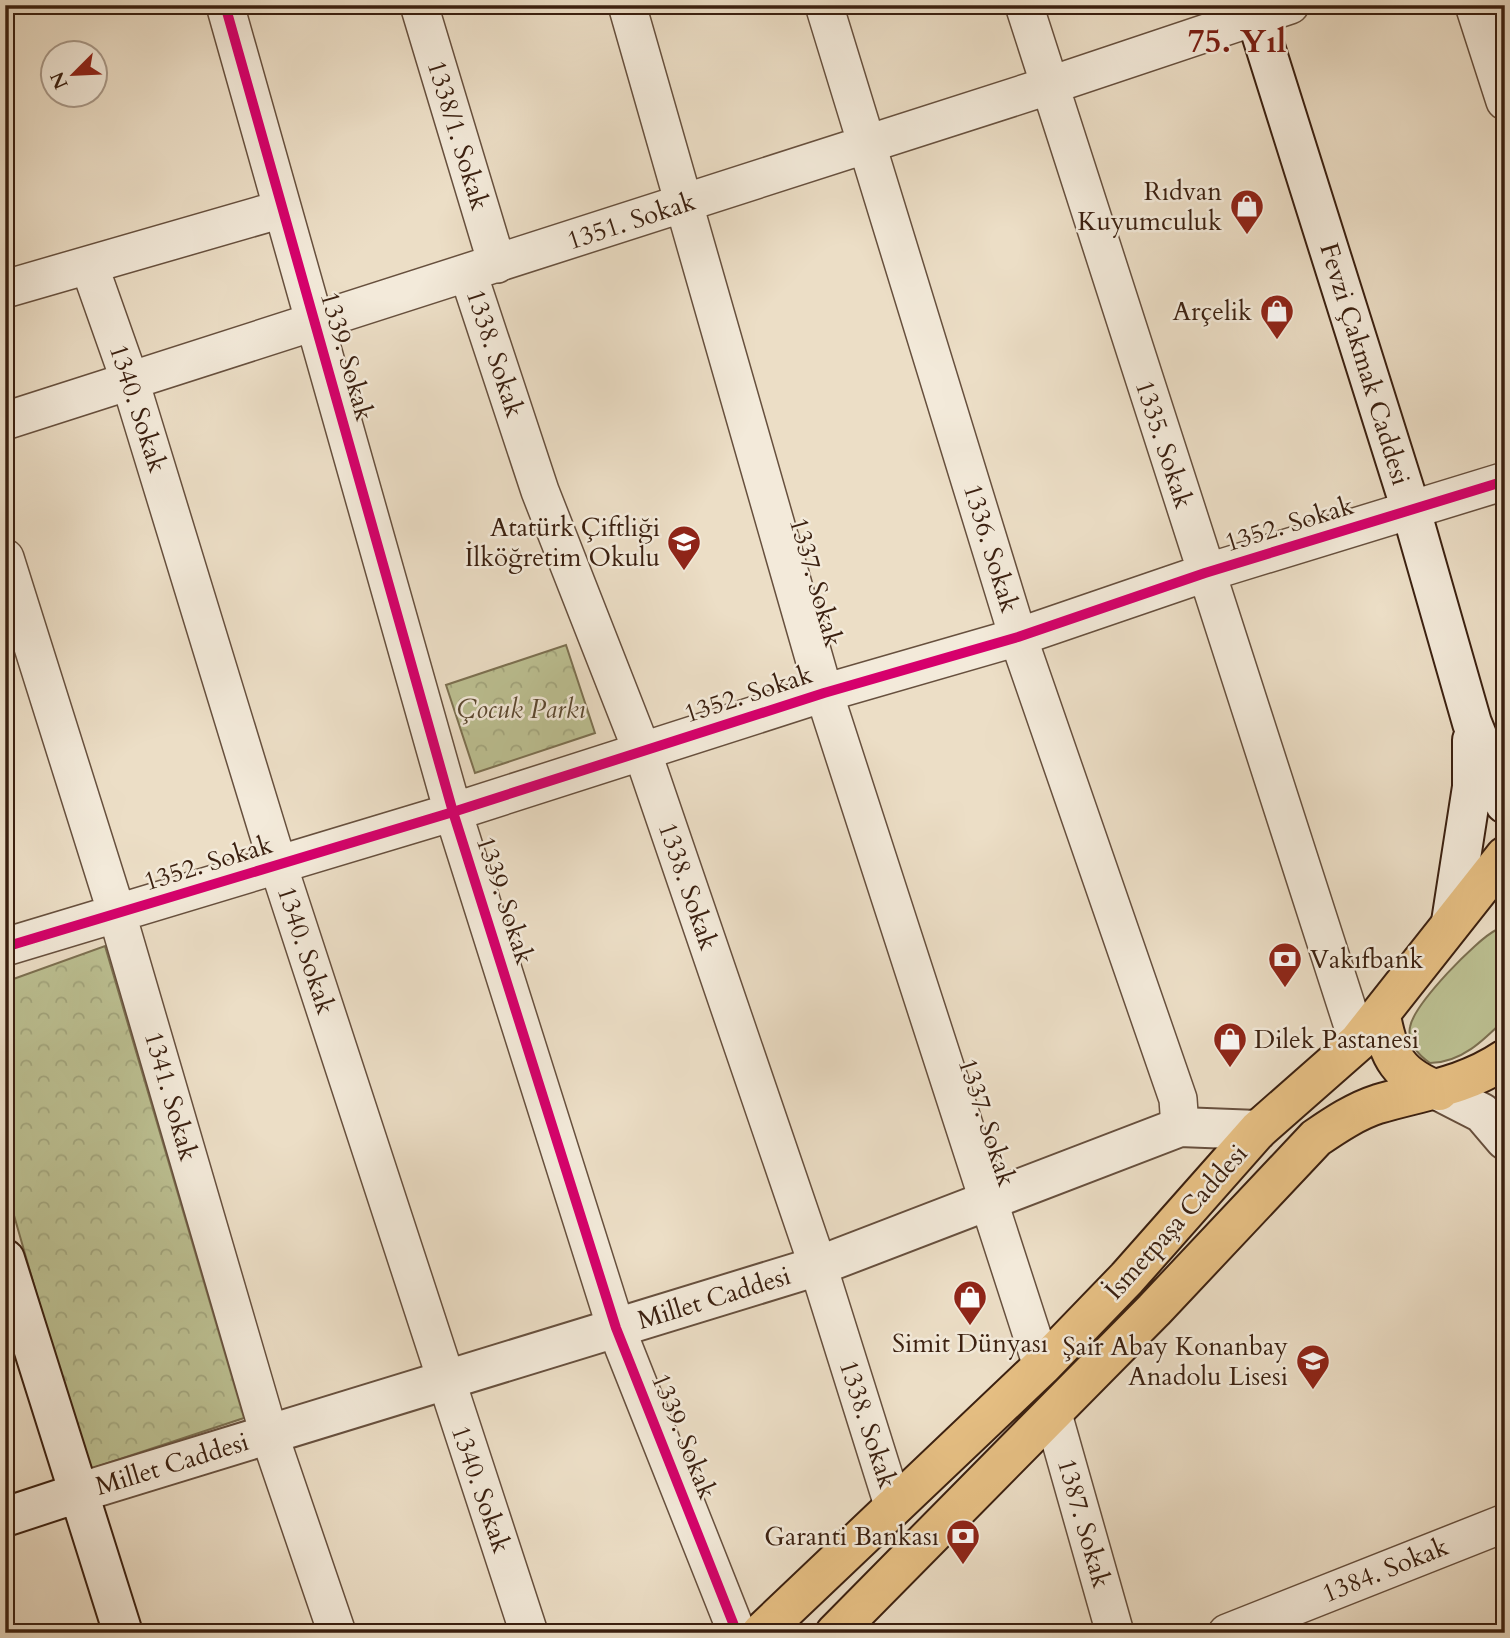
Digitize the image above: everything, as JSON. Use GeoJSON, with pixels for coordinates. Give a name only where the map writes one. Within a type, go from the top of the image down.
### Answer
{"type":"FeatureCollection","features":[{"type":"Feature","properties":{"kind":"main road","name":"Fevzi Çakmak Caddesi"},"geometry":{"type":"LineString","coordinates":[[1266,9],[1472,723],[1505,804]]}},
{"type":"Feature","properties":{"kind":"main road","name":"Fevzi Çakmak Caddesi"},"geometry":{"type":"LineString","coordinates":[[1451,922],[1472,787],[1472,723]]}},
{"type":"Feature","properties":{"kind":"main road","name":"İsmetpaşa Caddesi"},"geometry":{"type":"LineString","coordinates":[[761,1633],[1042,1366],[1127,1278],[1258,1130],[1369,1029],[1505,856]]}},
{"type":"Feature","properties":{"kind":"main road"},"geometry":{"type":"LineString","coordinates":[[1369,1029],[1386,1043],[1401,1071],[1482,1113],[1505,1140]]}},
{"type":"Feature","properties":{"kind":"main road","name":"İsmetpaşa Caddesi"},"geometry":{"type":"LineString","coordinates":[[835,1633],[1053,1414],[1316,1138],[1340,1121],[1376,1105],[1439,1091],[1481,1075],[1505,1059]]}},
{"type":"Feature","properties":{"kind":"main road","name":"Millet Caddesi"},"geometry":{"type":"LineString","coordinates":[[5,1517],[818,1266],[1180,1127],[1258,1130]]}},
{"type":"Feature","properties":{"kind":"main road"},"geometry":{"type":"LineString","coordinates":[[5,1259],[81,1492],[123,1633]]}},
{"type":"Feature","properties":{"kind":"street","name":"1339. Sokak"},"geometry":{"type":"LineString","coordinates":[[225,5],[453,812],[616,1328],[737,1633]]}},
{"type":"Feature","properties":{"kind":"street","name":"1338/1. Sokak"},"geometry":{"type":"LineString","coordinates":[[419,5],[483,269]]}},
{"type":"Feature","properties":{"kind":"street","name":"1337. Sokak"},"geometry":{"type":"LineString","coordinates":[[627,5],[824,693],[1042,1366]]}},
{"type":"Feature","properties":{"kind":"street","name":"1336. Sokak"},"geometry":{"type":"LineString","coordinates":[[824,5],[869,144],[1018,637],[1178,1100],[1180,1127]]}},
{"type":"Feature","properties":{"kind":"street","name":"1335. Sokak"},"geometry":{"type":"LineString","coordinates":[[1024,5],[1205,573],[1346,997],[1369,1029]]}},
{"type":"Feature","properties":{"kind":"street"},"geometry":{"type":"LineString","coordinates":[[1474,5],[1505,101]]}},
{"type":"Feature","properties":{"kind":"street","name":"1351. Sokak"},"geometry":{"type":"LineString","coordinates":[[5,421],[1048,86],[1266,9]]}},
{"type":"Feature","properties":{"kind":"street"},"geometry":{"type":"LineString","coordinates":[[5,289],[282,209]]}},
{"type":"Feature","properties":{"kind":"street","name":"1340. Sokak"},"geometry":{"type":"LineString","coordinates":[[89,265],[130,381],[278,865],[444,1381],[529,1633]]}},
{"type":"Feature","properties":{"kind":"street","name":"1338. Sokak"},"geometry":{"type":"LineString","coordinates":[[483,269],[540,491],[642,751],[818,1266],[893,1505]]}},
{"type":"Feature","properties":{"kind":"street","name":"1352. Sokak"},"geometry":{"type":"LineString","coordinates":[[5,947],[453,812],[824,693],[1018,637],[1205,573],[1505,481]]}},
{"type":"Feature","properties":{"kind":"street","name":"1341. Sokak"},"geometry":{"type":"LineString","coordinates":[[5,558],[117,914],[269,1434],[337,1633]]}},
{"type":"Feature","properties":{"kind":"street","name":"1387. Sokak"},"geometry":{"type":"LineString","coordinates":[[1053,1414],[1115,1633]]}},
{"type":"Feature","properties":{"kind":"street","name":"1384. Sokak"},"geometry":{"type":"LineString","coordinates":[[1227,1633],[1505,1523]]}},
{"type":"Feature","properties":{"kind":"green space","name":"Çocuk Parkı"},"geometry":{"type":"Polygon","coordinates":[[[566,645],[595,733],[475,773],[446,685],[566,645]]]}},
{"type":"Feature","properties":{"kind":"green space"},"geometry":{"type":"Polygon","coordinates":[[[1496,930],[1505,936],[1505,1019],[1462,1055],[1430,1063],[1412,1043],[1410,1027],[1414,1017],[1447,974],[1475,946],[1496,930]]]}},
{"type":"Feature","properties":{"kind":"green space"},"geometry":{"type":"Polygon","coordinates":[[[105,946],[244,1418],[87,1470],[5,1184],[5,982],[105,946]]]}},
{"type":"Feature","properties":{"kind":"cycle path"},"geometry":{"type":"LineString","coordinates":[[225,5],[453,812],[616,1328],[737,1633]]}},
{"type":"Feature","properties":{"kind":"cycle path"},"geometry":{"type":"LineString","coordinates":[[5,947],[453,812],[824,693],[1018,637],[1205,573],[1505,481]]}},
{"type":"Feature","properties":{"kind":"place","name":"Rıdvan Kuyumculuk"},"geometry":{"type":"Point","coordinates":[1247,236]}},
{"type":"Feature","properties":{"kind":"place","name":"Arçelik"},"geometry":{"type":"Point","coordinates":[1277,341]}},
{"type":"Feature","properties":{"kind":"place","name":"Atatürk Çiftliği İlköğretim Okulu"},"geometry":{"type":"Point","coordinates":[684,572]}},
{"type":"Feature","properties":{"kind":"place","name":"Vakıfbank"},"geometry":{"type":"Point","coordinates":[1285,989]}},
{"type":"Feature","properties":{"kind":"place","name":"Dilek Pastanesi"},"geometry":{"type":"Point","coordinates":[1230,1069]}},
{"type":"Feature","properties":{"kind":"place","name":"Simit Dünyası"},"geometry":{"type":"Point","coordinates":[970,1327]}},
{"type":"Feature","properties":{"kind":"place","name":"Şair Abay Konanbay Anadolu Lisesi"},"geometry":{"type":"Point","coordinates":[1313,1391]}},
{"type":"Feature","properties":{"kind":"place","name":"Garanti Bankası"},"geometry":{"type":"Point","coordinates":[963,1566]}},
{"type":"Feature","properties":{"kind":"district","name":"75. Yıl"},"geometry":{"type":"Point","coordinates":[1237,41]}}]}
